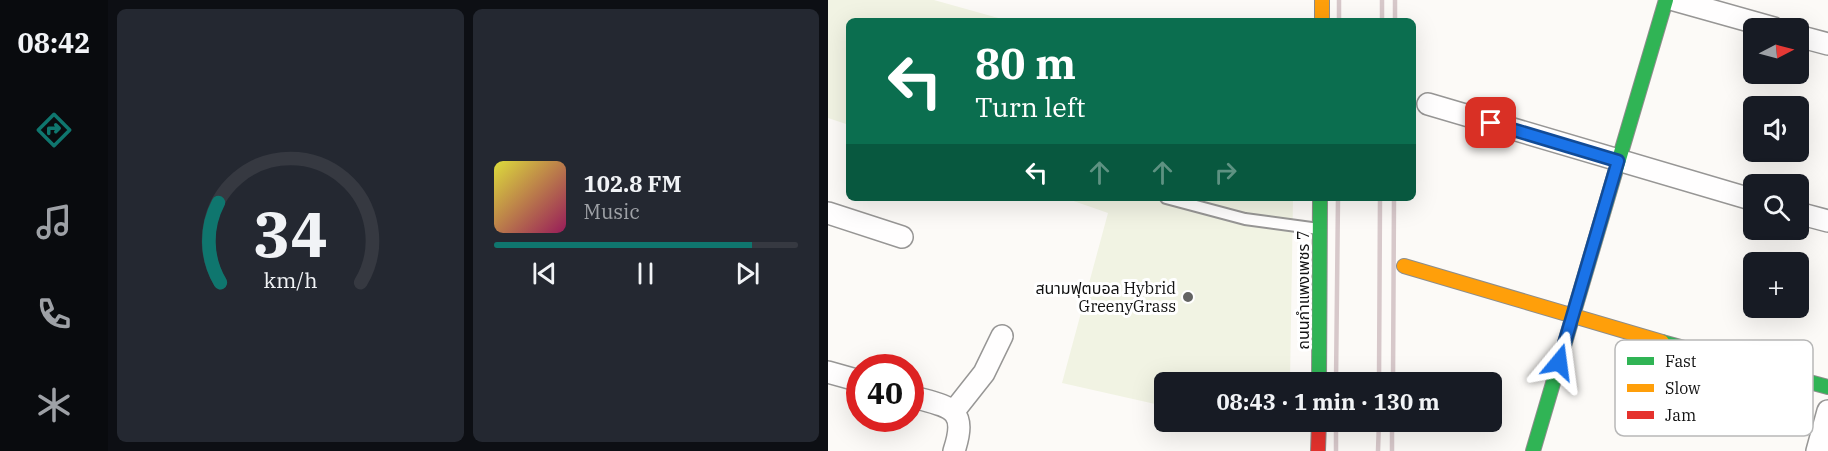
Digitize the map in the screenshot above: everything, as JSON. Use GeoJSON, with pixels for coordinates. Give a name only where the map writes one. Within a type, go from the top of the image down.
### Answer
{"type":"FeatureCollection","features":[{"type":"Feature","properties":{"kind":"street"},"geometry":{"type":"LineString","coordinates":[[1322,0],[1322,18]]}},
{"type":"Feature","properties":{"kind":"street"},"geometry":{"type":"LineString","coordinates":[[1533,451],[1666,0]]}},
{"type":"Feature","properties":{"kind":"street"},"geometry":{"type":"LineString","coordinates":[[1674,0],[1743,19]]}},
{"type":"Feature","properties":{"kind":"street"},"geometry":{"type":"LineString","coordinates":[[1809,39],[1828,44]]}},
{"type":"Feature","properties":{"kind":"street"},"geometry":{"type":"LineString","coordinates":[[1428,104],[1743,197]]}},
{"type":"Feature","properties":{"kind":"street","name":"ถนนกำแพงเพชร 7"},"geometry":{"type":"LineString","coordinates":[[1319,372],[1320,201]]}},
{"type":"Feature","properties":{"kind":"street"},"geometry":{"type":"LineString","coordinates":[[828,213],[902,237]]}},
{"type":"Feature","properties":{"kind":"street"},"geometry":{"type":"LineString","coordinates":[[1809,216],[1828,221]]}},
{"type":"Feature","properties":{"kind":"street"},"geometry":{"type":"LineString","coordinates":[[1404,266],[1656,340]]}},
{"type":"Feature","properties":{"kind":"street"},"geometry":{"type":"LineString","coordinates":[[954,411],[984,373],[1002,336]]}},
{"type":"Feature","properties":{"kind":"street"},"geometry":{"type":"LineString","coordinates":[[828,372],[846,377]]}},
{"type":"Feature","properties":{"kind":"street"},"geometry":{"type":"LineString","coordinates":[[1813,383],[1828,387]]}},
{"type":"Feature","properties":{"kind":"street"},"geometry":{"type":"LineString","coordinates":[[924,401],[954,411],[960,420],[960,431],[954,451]]}},
{"type":"Feature","properties":{"kind":"street"},"geometry":{"type":"LineString","coordinates":[[1817,451],[1828,411]]}},
{"type":"Feature","properties":{"kind":"street"},"geometry":{"type":"LineString","coordinates":[[1318,432],[1318,451]]}},
{"type":"Feature","properties":{"kind":"lane"},"geometry":{"type":"LineString","coordinates":[[1177,201],[1245,219],[1320,229]]}},
{"type":"Feature","properties":{"kind":"green space"},"geometry":{"type":"Polygon","coordinates":[[[828,0],[934,0],[998,18],[846,18],[846,124],[828,118],[828,0]]]}},
{"type":"Feature","properties":{"kind":"green space","name":"สนามฟุตบอล Hybrid GreenyGrass"},"geometry":{"type":"Polygon","coordinates":[[[1074,201],[1293,201],[1290,372],[1154,372],[1154,404],[1062,383],[1108,213],[1074,201]]]}},
{"type":"Feature","properties":{"kind":"railway"},"geometry":{"type":"LineString","coordinates":[[1339,0],[1339,18]]}},
{"type":"Feature","properties":{"kind":"railway"},"geometry":{"type":"LineString","coordinates":[[1382,0],[1382,18]]}},
{"type":"Feature","properties":{"kind":"railway"},"geometry":{"type":"LineString","coordinates":[[1395,0],[1395,18]]}},
{"type":"Feature","properties":{"kind":"railway"},"geometry":{"type":"LineString","coordinates":[[1336,372],[1338,201]]}},
{"type":"Feature","properties":{"kind":"railway"},"geometry":{"type":"LineString","coordinates":[[1379,372],[1380,201]]}},
{"type":"Feature","properties":{"kind":"railway"},"geometry":{"type":"LineString","coordinates":[[1393,372],[1394,201]]}},
{"type":"Feature","properties":{"kind":"railway"},"geometry":{"type":"LineString","coordinates":[[1336,432],[1336,451]]}},
{"type":"Feature","properties":{"kind":"railway"},"geometry":{"type":"LineString","coordinates":[[1378,451],[1379,432]]}},
{"type":"Feature","properties":{"kind":"railway"},"geometry":{"type":"LineString","coordinates":[[1392,432],[1392,451]]}},
{"type":"Feature","properties":{"kind":"traffic: fast"},"geometry":{"type":"LineString","coordinates":[[1533,451],[1666,0]]}},
{"type":"Feature","properties":{"kind":"traffic: fast"},"geometry":{"type":"LineString","coordinates":[[1319,372],[1320,201]]}},
{"type":"Feature","properties":{"kind":"traffic: fast"},"geometry":{"type":"LineString","coordinates":[[1813,383],[1828,387]]}},
{"type":"Feature","properties":{"kind":"traffic: slow"},"geometry":{"type":"LineString","coordinates":[[1322,0],[1322,18]]}},
{"type":"Feature","properties":{"kind":"traffic: slow"},"geometry":{"type":"LineString","coordinates":[[1404,266],[1655,340]]}},
{"type":"Feature","properties":{"kind":"traffic: jam"},"geometry":{"type":"LineString","coordinates":[[1318,451],[1319,432]]}},
{"type":"Feature","properties":{"kind":"place","name":"สนามฟุตบอล Hybrid GreenyGrass"},"geometry":{"type":"Point","coordinates":[1188,297]}},
{"type":"Feature","properties":{"kind":"route"},"geometry":{"type":"LineString","coordinates":[[1491,123],[1618,161],[1559,362]]}}]}
